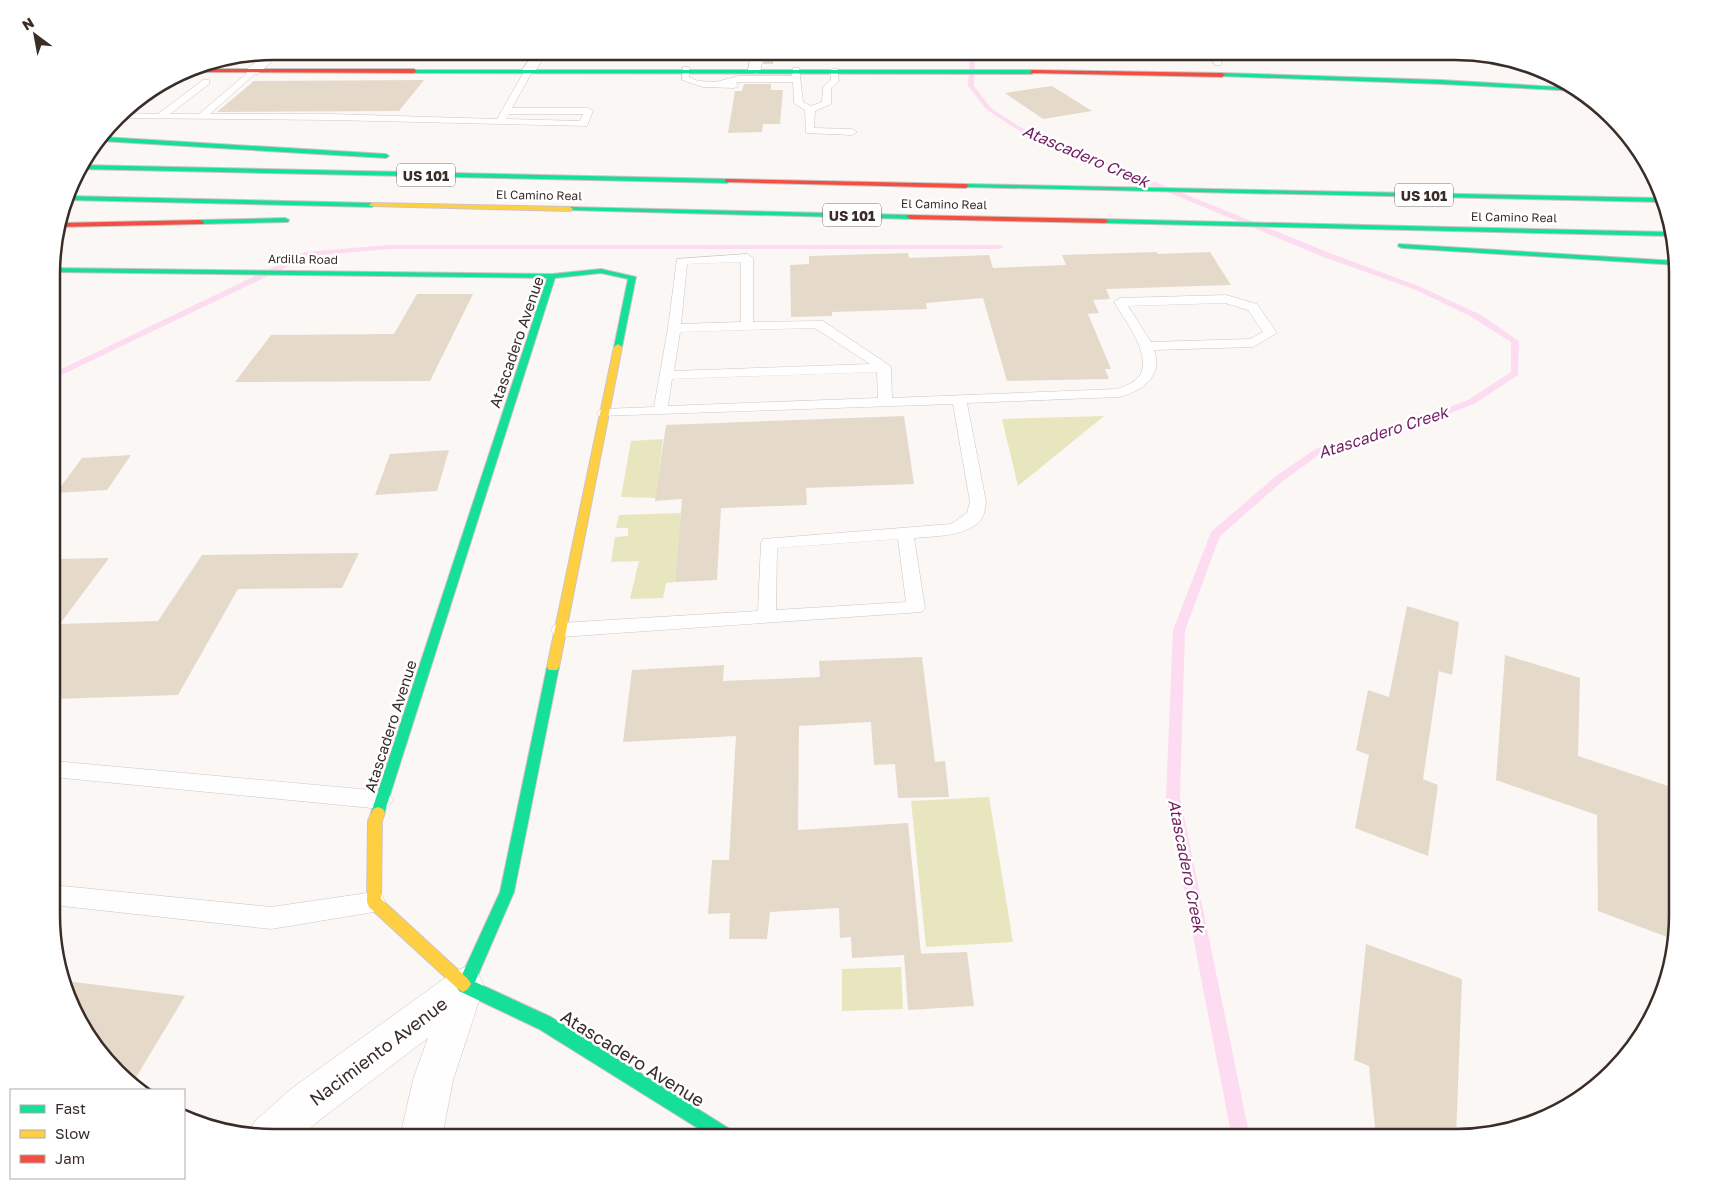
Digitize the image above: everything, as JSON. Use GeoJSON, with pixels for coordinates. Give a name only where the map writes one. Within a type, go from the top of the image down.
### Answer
{"type":"FeatureCollection","features":[{"type":"Feature","properties":{"kind":"main road"},"geometry":{"type":"LineString","coordinates":[[260,60],[265,60]]}},
{"type":"Feature","properties":{"kind":"main road"},"geometry":{"type":"LineString","coordinates":[[1202,62],[1223,63]]}},
{"type":"Feature","properties":{"kind":"main road"},"geometry":{"type":"LineString","coordinates":[[1366,68],[1524,75]]}},
{"type":"Feature","properties":{"kind":"main road"},"geometry":{"type":"LineString","coordinates":[[205,71],[686,69],[755,70],[796,78],[834,70],[878,70],[1294,76],[1562,89]]}},
{"type":"Feature","properties":{"kind":"main road"},"geometry":{"type":"LineString","coordinates":[[108,139],[395,157]]}},
{"type":"Feature","properties":{"kind":"main road"},"geometry":{"type":"LineString","coordinates":[[514,165],[772,182]]}},
{"type":"Feature","properties":{"kind":"main road","name":"El Camino Real"},"geometry":{"type":"LineString","coordinates":[[89,167],[1656,200]]}},
{"type":"Feature","properties":{"kind":"main road","name":"El Camino Real"},"geometry":{"type":"LineString","coordinates":[[74,198],[1665,234]]}},
{"type":"Feature","properties":{"kind":"main road"},"geometry":{"type":"LineString","coordinates":[[360,217],[525,208]]}},
{"type":"Feature","properties":{"kind":"main road"},"geometry":{"type":"LineString","coordinates":[[66,224],[301,220]]}},
{"type":"Feature","properties":{"kind":"main road"},"geometry":{"type":"LineString","coordinates":[[1179,223],[1252,236]]}},
{"type":"Feature","properties":{"kind":"main road"},"geometry":{"type":"LineString","coordinates":[[1387,245],[1669,263]]}},
{"type":"Feature","properties":{"kind":"main road","name":"Ardilla Road"},"geometry":{"type":"LineString","coordinates":[[60,270],[552,276]]}},
{"type":"Feature","properties":{"kind":"main road","name":"Atascadero Avenue"},"geometry":{"type":"LineString","coordinates":[[465,986],[507,892],[632,277],[602,271],[552,276],[375,821],[374,902],[465,986],[545,1023],[713,1129]]}},
{"type":"Feature","properties":{"kind":"street"},"geometry":{"type":"LineString","coordinates":[[253,71],[265,60]]}},
{"type":"Feature","properties":{"kind":"street"},"geometry":{"type":"LineString","coordinates":[[529,70],[535,60]]}},
{"type":"Feature","properties":{"kind":"street"},"geometry":{"type":"LineString","coordinates":[[755,70],[759,60]]}},
{"type":"Feature","properties":{"kind":"street"},"geometry":{"type":"LineString","coordinates":[[423,1129],[433,1080],[465,986]]}},
{"type":"Feature","properties":{"kind":"street","name":"Nacimiento Avenue"},"geometry":{"type":"LineString","coordinates":[[278,1129],[306,1104],[465,986]]}},
{"type":"Feature","properties":{"kind":"lane"},"geometry":{"type":"LineString","coordinates":[[1220,60],[1223,63]]}},
{"type":"Feature","properties":{"kind":"lane"},"geometry":{"type":"LineString","coordinates":[[686,69],[685,78],[690,81],[701,84],[743,85]]}},
{"type":"Feature","properties":{"kind":"lane"},"geometry":{"type":"LineString","coordinates":[[500,122],[529,70]]}},
{"type":"Feature","properties":{"kind":"lane"},"geometry":{"type":"LineString","coordinates":[[796,78],[799,103],[810,109],[826,104],[827,87],[835,81],[834,70]]}},
{"type":"Feature","properties":{"kind":"lane"},"geometry":{"type":"LineString","coordinates":[[201,117],[253,71]]}},
{"type":"Feature","properties":{"kind":"lane"},"geometry":{"type":"LineString","coordinates":[[724,84],[738,79],[796,78]]}},
{"type":"Feature","properties":{"kind":"lane"},"geometry":{"type":"LineString","coordinates":[[771,84],[796,78]]}},
{"type":"Feature","properties":{"kind":"lane"},"geometry":{"type":"LineString","coordinates":[[161,116],[206,82]]}},
{"type":"Feature","properties":{"kind":"lane"},"geometry":{"type":"LineString","coordinates":[[810,109],[809,131],[852,132]]}},
{"type":"Feature","properties":{"kind":"lane"},"geometry":{"type":"LineString","coordinates":[[130,116],[331,117],[584,124],[588,111],[505,111]]}},
{"type":"Feature","properties":{"kind":"lane"},"geometry":{"type":"LineString","coordinates":[[660,411],[674,328],[681,261],[747,258],[747,326]]}},
{"type":"Feature","properties":{"kind":"lane"},"geometry":{"type":"LineString","coordinates":[[604,413],[1119,393],[1136,386],[1146,377],[1151,361],[1146,346],[1120,302],[1226,299],[1252,307],[1270,333],[1253,343],[1146,346]]}},
{"type":"Feature","properties":{"kind":"lane"},"geometry":{"type":"LineString","coordinates":[[674,328],[818,324],[884,368]]}},
{"type":"Feature","properties":{"kind":"lane"},"geometry":{"type":"LineString","coordinates":[[666,375],[884,368]]}},
{"type":"Feature","properties":{"kind":"lane"},"geometry":{"type":"LineString","coordinates":[[884,368],[885,402]]}},
{"type":"Feature","properties":{"kind":"lane"},"geometry":{"type":"LineString","coordinates":[[767,617],[768,543],[955,529],[975,516],[978,502],[959,399]]}},
{"type":"Feature","properties":{"kind":"lane"},"geometry":{"type":"LineString","coordinates":[[560,630],[916,608],[905,532]]}},
{"type":"Feature","properties":{"kind":"lane"},"geometry":{"type":"LineString","coordinates":[[60,770],[382,800]]}},
{"type":"Feature","properties":{"kind":"lane"},"geometry":{"type":"LineString","coordinates":[[60,896],[271,918],[374,902]]}},
{"type":"Feature","properties":{"kind":"shaded area"},"geometry":{"type":"Polygon","coordinates":[[[1104,416],[1018,486],[1002,419],[1104,416]]]}},
{"type":"Feature","properties":{"kind":"shaded area"},"geometry":{"type":"Polygon","coordinates":[[[663,439],[656,498],[621,497],[631,441],[663,439]]]}},
{"type":"Feature","properties":{"kind":"shaded area"},"geometry":{"type":"Polygon","coordinates":[[[681,513],[675,582],[666,583],[663,598],[630,599],[639,561],[611,562],[615,537],[628,536],[628,528],[616,528],[619,515],[681,513]]]}},
{"type":"Feature","properties":{"kind":"shaded area"},"geometry":{"type":"Polygon","coordinates":[[[989,797],[1013,942],[926,947],[911,801],[989,797]]]}},
{"type":"Feature","properties":{"kind":"shaded area"},"geometry":{"type":"Polygon","coordinates":[[[901,967],[903,1009],[842,1011],[842,969],[901,967]]]}},
{"type":"Feature","properties":{"kind":"building"},"geometry":{"type":"Polygon","coordinates":[[[764,60],[773,60],[773,64],[763,64],[764,60]]]}},
{"type":"Feature","properties":{"kind":"building"},"geometry":{"type":"Polygon","coordinates":[[[424,80],[399,111],[217,112],[254,81],[424,80]]]}},
{"type":"Feature","properties":{"kind":"building"},"geometry":{"type":"Polygon","coordinates":[[[744,84],[771,84],[771,90],[783,90],[780,124],[763,124],[762,132],[728,133],[735,91],[742,91],[744,84]]]}},
{"type":"Feature","properties":{"kind":"building"},"geometry":{"type":"Polygon","coordinates":[[[1052,86],[1092,111],[1043,119],[1005,93],[1052,86]]]}},
{"type":"Feature","properties":{"kind":"building"},"geometry":{"type":"Polygon","coordinates":[[[1156,252],[1158,254],[1210,252],[1231,285],[1106,289],[1110,299],[1093,300],[1099,313],[1088,314],[1111,369],[1105,369],[1109,379],[1007,381],[983,298],[926,303],[927,309],[832,312],[832,316],[791,317],[790,265],[809,264],[809,256],[908,253],[909,258],[989,255],[993,268],[1066,265],[1062,255],[1156,252]]]}},
{"type":"Feature","properties":{"kind":"building"},"geometry":{"type":"Polygon","coordinates":[[[417,294],[473,294],[430,381],[235,382],[271,335],[394,334],[417,294]]]}},
{"type":"Feature","properties":{"kind":"building"},"geometry":{"type":"Polygon","coordinates":[[[904,416],[914,484],[806,488],[807,505],[721,508],[717,580],[675,582],[682,499],[655,501],[666,425],[904,416]]]}},
{"type":"Feature","properties":{"kind":"building"},"geometry":{"type":"Polygon","coordinates":[[[449,450],[437,491],[375,495],[390,454],[449,450]]]}},
{"type":"Feature","properties":{"kind":"building"},"geometry":{"type":"Polygon","coordinates":[[[131,455],[107,490],[60,493],[60,488],[82,458],[131,455]]]}},
{"type":"Feature","properties":{"kind":"building"},"geometry":{"type":"Polygon","coordinates":[[[359,553],[342,588],[238,589],[178,695],[60,699],[60,624],[158,621],[202,555],[359,553]]]}},
{"type":"Feature","properties":{"kind":"building"},"geometry":{"type":"Polygon","coordinates":[[[109,558],[60,624],[60,559],[109,558]]]}},
{"type":"Feature","properties":{"kind":"building"},"geometry":{"type":"Polygon","coordinates":[[[1407,606],[1459,622],[1452,675],[1439,671],[1423,779],[1438,785],[1428,856],[1355,828],[1369,755],[1356,750],[1368,690],[1389,697],[1407,606]]]}},
{"type":"Feature","properties":{"kind":"building"},"geometry":{"type":"Polygon","coordinates":[[[1505,655],[1580,678],[1578,756],[1669,786],[1668,937],[1598,911],[1597,815],[1496,780],[1505,655]]]}},
{"type":"Feature","properties":{"kind":"building"},"geometry":{"type":"Polygon","coordinates":[[[922,657],[935,762],[945,761],[949,797],[898,798],[895,764],[874,765],[871,722],[799,726],[798,830],[908,823],[921,954],[967,952],[974,1006],[908,1010],[904,955],[852,958],[851,937],[840,938],[839,908],[770,912],[767,939],[729,939],[730,913],[708,914],[712,860],[729,860],[736,736],[623,742],[632,670],[724,665],[723,681],[820,677],[819,661],[922,657]]]}},
{"type":"Feature","properties":{"kind":"building"},"geometry":{"type":"Polygon","coordinates":[[[1366,944],[1462,979],[1456,1129],[1375,1129],[1369,1066],[1354,1060],[1366,944]]]}},
{"type":"Feature","properties":{"kind":"building"},"geometry":{"type":"Polygon","coordinates":[[[70,982],[185,996],[136,1078],[113,1056],[96,1034],[82,1010],[70,982]]]}},
{"type":"Feature","properties":{"kind":"waterway","name":"Atascadero Creek"},"geometry":{"type":"LineString","coordinates":[[972,60],[971,86],[989,109],[1018,128],[1324,254],[1419,288],[1473,314],[1515,341],[1515,373],[1471,402],[1416,423],[1320,450],[1280,478],[1215,534],[1179,630],[1173,797],[1239,1129]]}},
{"type":"Feature","properties":{"kind":"waterway"},"geometry":{"type":"LineString","coordinates":[[60,373],[308,254],[388,247],[1000,247]]}},
{"type":"Feature","properties":{"kind":"traffic: fast"},"geometry":{"type":"LineString","coordinates":[[414,71],[1032,72]]}},
{"type":"Feature","properties":{"kind":"traffic: fast"},"geometry":{"type":"LineString","coordinates":[[1222,75],[1441,82],[1562,89]]}},
{"type":"Feature","properties":{"kind":"traffic: fast"},"geometry":{"type":"LineString","coordinates":[[108,139],[386,156]]}},
{"type":"Feature","properties":{"kind":"traffic: fast"},"geometry":{"type":"LineString","coordinates":[[89,167],[727,181]]}},
{"type":"Feature","properties":{"kind":"traffic: fast"},"geometry":{"type":"LineString","coordinates":[[966,186],[1656,200]]}},
{"type":"Feature","properties":{"kind":"traffic: fast"},"geometry":{"type":"LineString","coordinates":[[74,198],[372,205]]}},
{"type":"Feature","properties":{"kind":"traffic: fast"},"geometry":{"type":"LineString","coordinates":[[570,209],[911,217]]}},
{"type":"Feature","properties":{"kind":"traffic: fast"},"geometry":{"type":"LineString","coordinates":[[200,222],[285,220]]}},
{"type":"Feature","properties":{"kind":"traffic: fast"},"geometry":{"type":"LineString","coordinates":[[1105,221],[1665,234]]}},
{"type":"Feature","properties":{"kind":"traffic: fast"},"geometry":{"type":"LineString","coordinates":[[1402,246],[1669,263]]}},
{"type":"Feature","properties":{"kind":"traffic: fast"},"geometry":{"type":"LineString","coordinates":[[60,270],[552,276],[601,271],[632,277],[618,347]]}},
{"type":"Feature","properties":{"kind":"traffic: fast"},"geometry":{"type":"LineString","coordinates":[[378,813],[552,276]]}},
{"type":"Feature","properties":{"kind":"traffic: fast"},"geometry":{"type":"LineString","coordinates":[[465,986],[507,892],[553,667]]}},
{"type":"Feature","properties":{"kind":"traffic: fast"},"geometry":{"type":"LineString","coordinates":[[463,984],[545,1023],[714,1129]]}},
{"type":"Feature","properties":{"kind":"traffic: slow"},"geometry":{"type":"LineString","coordinates":[[372,205],[570,209]]}},
{"type":"Feature","properties":{"kind":"traffic: slow"},"geometry":{"type":"LineString","coordinates":[[553,667],[618,347]]}},
{"type":"Feature","properties":{"kind":"traffic: slow"},"geometry":{"type":"LineString","coordinates":[[378,813],[375,821],[374,902],[463,984]]}},
{"type":"Feature","properties":{"kind":"traffic: jam"},"geometry":{"type":"LineString","coordinates":[[205,71],[414,71]]}},
{"type":"Feature","properties":{"kind":"traffic: jam"},"geometry":{"type":"LineString","coordinates":[[1032,72],[1222,75]]}},
{"type":"Feature","properties":{"kind":"traffic: jam"},"geometry":{"type":"LineString","coordinates":[[727,181],[966,186]]}},
{"type":"Feature","properties":{"kind":"traffic: jam"},"geometry":{"type":"LineString","coordinates":[[911,217],[1105,221]]}},
{"type":"Feature","properties":{"kind":"traffic: jam"},"geometry":{"type":"LineString","coordinates":[[66,225],[200,222]]}}]}
